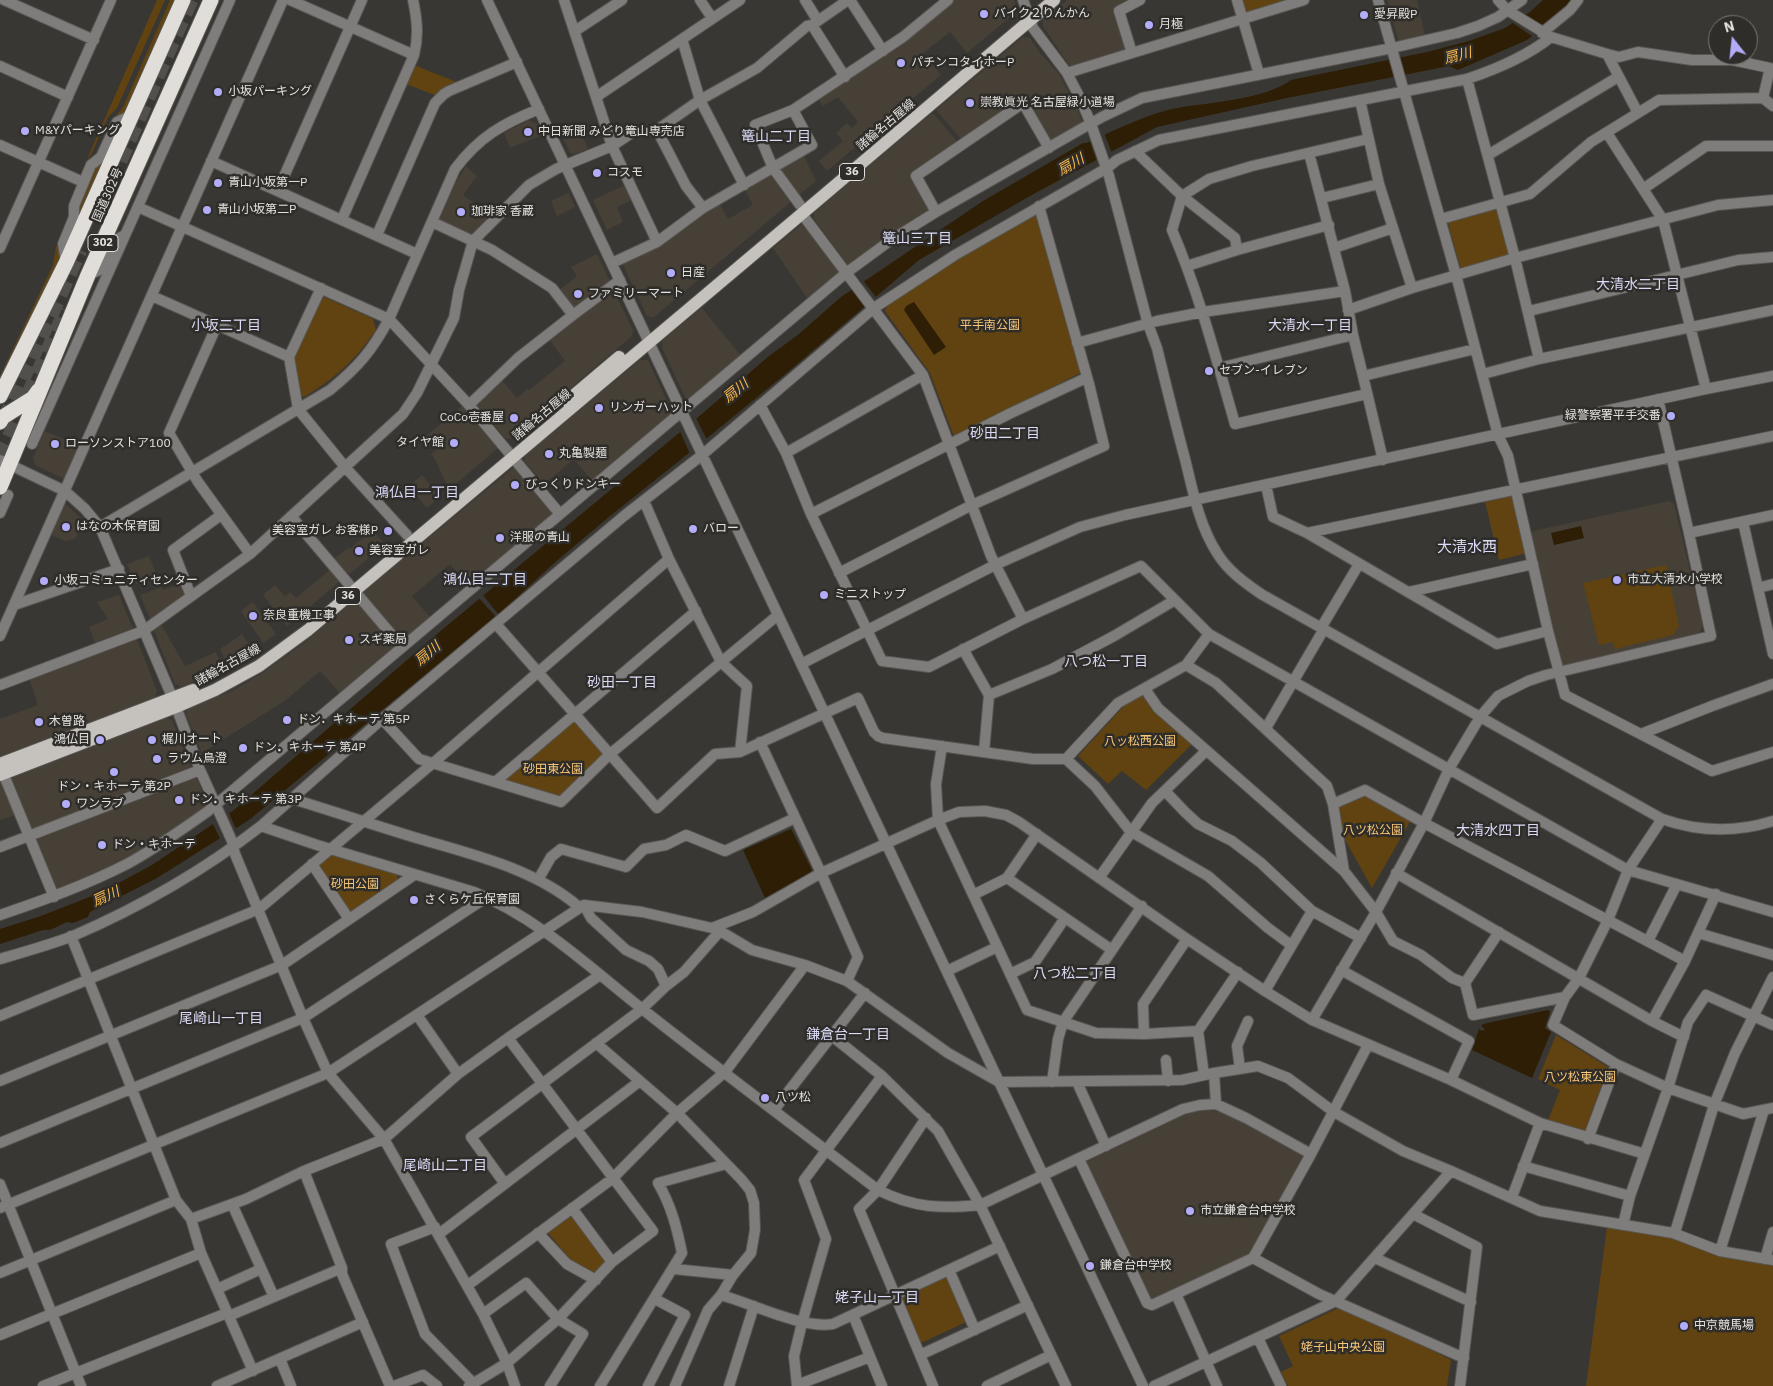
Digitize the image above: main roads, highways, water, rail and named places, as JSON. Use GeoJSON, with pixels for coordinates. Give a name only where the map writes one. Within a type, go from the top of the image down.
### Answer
{"type":"FeatureCollection","features":[{"type":"Feature","properties":{"kind":"highway","name":"国道302号"},"geometry":{"type":"LineString","coordinates":[[0,396],[66,263],[183,0]]}},
{"type":"Feature","properties":{"kind":"highway","name":"国道302号"},"geometry":{"type":"LineString","coordinates":[[4,491],[4,465],[42,386],[88,275],[211,0]]}},
{"type":"Feature","properties":{"kind":"highway"},"geometry":{"type":"LineString","coordinates":[[0,422],[33,398],[42,386]]}},
{"type":"Feature","properties":{"kind":"main road","name":"諸輪名古屋線"},"geometry":{"type":"LineString","coordinates":[[1029,17],[1044,0]]}},
{"type":"Feature","properties":{"kind":"main road","name":"諸輪名古屋線"},"geometry":{"type":"LineString","coordinates":[[352,587],[1029,17],[1054,0]]}},
{"type":"Feature","properties":{"kind":"main road","name":"諸輪名古屋線"},"geometry":{"type":"LineString","coordinates":[[1,771],[174,703],[221,687],[259,666],[308,630],[407,535],[511,454]]}},
{"type":"Feature","properties":{"kind":"water","name":"扇川"},"geometry":{"type":"Polygon","coordinates":[[[1543,0],[1571,0],[1555,18],[1527,40],[1458,70],[1449,66],[1287,98],[1157,127],[1030,196],[919,260],[789,371],[610,516],[553,564],[502,611],[249,820],[157,878],[90,912],[88,917],[0,944],[0,929],[41,916],[102,892],[152,865],[234,810],[437,634],[769,356],[799,334],[841,297],[983,201],[1083,143],[1150,116],[1172,109],[1250,97],[1279,87],[1291,80],[1427,52],[1469,41],[1505,28],[1530,12],[1543,0]]]}},
{"type":"Feature","properties":{"kind":"water"},"geometry":{"type":"Polygon","coordinates":[[[914,302],[946,347],[934,355],[904,310],[906,306],[914,302]]]}},
{"type":"Feature","properties":{"kind":"water"},"geometry":{"type":"Polygon","coordinates":[[[1581,526],[1584,538],[1554,545],[1551,533],[1581,526]]]}},
{"type":"Feature","properties":{"kind":"water"},"geometry":{"type":"Polygon","coordinates":[[[791,829],[812,870],[810,873],[765,898],[743,850],[791,829]]]}},
{"type":"Feature","properties":{"kind":"water"},"geometry":{"type":"Polygon","coordinates":[[[1548,1010],[1550,1012],[1545,1028],[1551,1032],[1532,1078],[1472,1050],[1479,1029],[1482,1031],[1485,1029],[1481,1026],[1483,1024],[1548,1010]]]}},
{"type":"Feature","properties":{"kind":"tunnel"},"geometry":{"type":"LineString","coordinates":[[120,161],[191,0]]}},
{"type":"Feature","properties":{"kind":"tunnel"},"geometry":{"type":"LineString","coordinates":[[4,421],[80,250]]}},
{"type":"Feature","properties":{"kind":"tunnel"},"geometry":{"type":"LineString","coordinates":[[0,458],[66,310]]}},
{"type":"Feature","properties":{"kind":"place","name":"バイク２りんかん"},"geometry":{"type":"Point","coordinates":[984,14]}},
{"type":"Feature","properties":{"kind":"place","name":"愛昇殿P"},"geometry":{"type":"Point","coordinates":[1364,15]}},
{"type":"Feature","properties":{"kind":"place","name":"月極"},"geometry":{"type":"Point","coordinates":[1149,25]}},
{"type":"Feature","properties":{"kind":"place","name":"パチンコタイホーP"},"geometry":{"type":"Point","coordinates":[901,63]}},
{"type":"Feature","properties":{"kind":"place","name":"小坂パーキング"},"geometry":{"type":"Point","coordinates":[218,92]}},
{"type":"Feature","properties":{"kind":"place","name":"崇教眞光 名古屋緑小道場"},"geometry":{"type":"Point","coordinates":[970,103]}},
{"type":"Feature","properties":{"kind":"place","name":"M&Yパーキング"},"geometry":{"type":"Point","coordinates":[25,131]}},
{"type":"Feature","properties":{"kind":"place","name":"中日新聞 みどり篭山専売店"},"geometry":{"type":"Point","coordinates":[528,132]}},
{"type":"Feature","properties":{"kind":"place","name":"コスモ"},"geometry":{"type":"Point","coordinates":[597,173]}},
{"type":"Feature","properties":{"kind":"place","name":"青山小坂第一P"},"geometry":{"type":"Point","coordinates":[218,183]}},
{"type":"Feature","properties":{"kind":"place","name":"青山小坂第二P"},"geometry":{"type":"Point","coordinates":[207,210]}},
{"type":"Feature","properties":{"kind":"place","name":"珈琲家 香蔵"},"geometry":{"type":"Point","coordinates":[461,212]}},
{"type":"Feature","properties":{"kind":"place","name":"日産"},"geometry":{"type":"Point","coordinates":[671,273]}},
{"type":"Feature","properties":{"kind":"place","name":"ファミリーマート"},"geometry":{"type":"Point","coordinates":[578,294]}},
{"type":"Feature","properties":{"kind":"place","name":"セブン-イレブン"},"geometry":{"type":"Point","coordinates":[1209,371]}},
{"type":"Feature","properties":{"kind":"place","name":"リンガーハット"},"geometry":{"type":"Point","coordinates":[599,408]}},
{"type":"Feature","properties":{"kind":"place","name":"緑警察署平手交番"},"geometry":{"type":"Point","coordinates":[1671,416]}},
{"type":"Feature","properties":{"kind":"place","name":"CoCo壱番屋"},"geometry":{"type":"Point","coordinates":[514,418]}},
{"type":"Feature","properties":{"kind":"place","name":"タイヤ館"},"geometry":{"type":"Point","coordinates":[454,443]}},
{"type":"Feature","properties":{"kind":"place","name":"ローソンストア100"},"geometry":{"type":"Point","coordinates":[55,444]}},
{"type":"Feature","properties":{"kind":"place","name":"丸亀製麺"},"geometry":{"type":"Point","coordinates":[549,454]}},
{"type":"Feature","properties":{"kind":"place","name":"びっくりドンキー"},"geometry":{"type":"Point","coordinates":[515,485]}},
{"type":"Feature","properties":{"kind":"place","name":"はなの木保育園"},"geometry":{"type":"Point","coordinates":[66,527]}},
{"type":"Feature","properties":{"kind":"place","name":"バロー"},"geometry":{"type":"Point","coordinates":[693,529]}},
{"type":"Feature","properties":{"kind":"place","name":"美容室ガレ お客様P"},"geometry":{"type":"Point","coordinates":[388,531]}},
{"type":"Feature","properties":{"kind":"place","name":"洋服の青山"},"geometry":{"type":"Point","coordinates":[500,538]}},
{"type":"Feature","properties":{"kind":"place","name":"美容室ガレ"},"geometry":{"type":"Point","coordinates":[359,551]}},
{"type":"Feature","properties":{"kind":"place","name":"市立大清水小学校"},"geometry":{"type":"Point","coordinates":[1617,580]}},
{"type":"Feature","properties":{"kind":"place","name":"小坂コミュニティセンター"},"geometry":{"type":"Point","coordinates":[44,581]}},
{"type":"Feature","properties":{"kind":"place","name":"ミニストップ"},"geometry":{"type":"Point","coordinates":[824,595]}},
{"type":"Feature","properties":{"kind":"place","name":"奈良重機工事"},"geometry":{"type":"Point","coordinates":[253,616]}},
{"type":"Feature","properties":{"kind":"place","name":"スギ薬局"},"geometry":{"type":"Point","coordinates":[349,640]}},
{"type":"Feature","properties":{"kind":"place","name":"ドン．キホーテ 第5P"},"geometry":{"type":"Point","coordinates":[287,720]}},
{"type":"Feature","properties":{"kind":"place","name":"木曽路"},"geometry":{"type":"Point","coordinates":[39,722]}},
{"type":"Feature","properties":{"kind":"place","name":"鴻仏目"},"geometry":{"type":"Point","coordinates":[100,740]}},
{"type":"Feature","properties":{"kind":"place","name":"梶川オート"},"geometry":{"type":"Point","coordinates":[152,740]}},
{"type":"Feature","properties":{"kind":"place","name":"ドン．キホーテ 第4P"},"geometry":{"type":"Point","coordinates":[243,748]}},
{"type":"Feature","properties":{"kind":"place","name":"ラウム鳥澄"},"geometry":{"type":"Point","coordinates":[157,759]}},
{"type":"Feature","properties":{"kind":"place","name":"ドン・キホーテ 第2P"},"geometry":{"type":"Point","coordinates":[114,772]}},
{"type":"Feature","properties":{"kind":"place","name":"ドン．キホーテ 第3P"},"geometry":{"type":"Point","coordinates":[179,800]}},
{"type":"Feature","properties":{"kind":"place","name":"ワンラブ"},"geometry":{"type":"Point","coordinates":[66,804]}},
{"type":"Feature","properties":{"kind":"place","name":"ドン・キホーテ"},"geometry":{"type":"Point","coordinates":[102,845]}},
{"type":"Feature","properties":{"kind":"place","name":"さくらケ丘保育園"},"geometry":{"type":"Point","coordinates":[414,900]}},
{"type":"Feature","properties":{"kind":"place","name":"八ツ松"},"geometry":{"type":"Point","coordinates":[765,1098]}},
{"type":"Feature","properties":{"kind":"place","name":"市立鎌倉台中学校"},"geometry":{"type":"Point","coordinates":[1190,1211]}},
{"type":"Feature","properties":{"kind":"place","name":"鎌倉台中学校"},"geometry":{"type":"Point","coordinates":[1090,1266]}},
{"type":"Feature","properties":{"kind":"place","name":"中京競馬場"},"geometry":{"type":"Point","coordinates":[1684,1326]}},
{"type":"Feature","properties":{"kind":"district","name":"篭山二丁目"},"geometry":{"type":"Point","coordinates":[776,137]}},
{"type":"Feature","properties":{"kind":"district","name":"篭山三丁目"},"geometry":{"type":"Point","coordinates":[917,239]}},
{"type":"Feature","properties":{"kind":"district","name":"大清水二丁目"},"geometry":{"type":"Point","coordinates":[1638,285]}},
{"type":"Feature","properties":{"kind":"district","name":"小坂二丁目"},"geometry":{"type":"Point","coordinates":[226,326]}},
{"type":"Feature","properties":{"kind":"district","name":"大清水一丁目"},"geometry":{"type":"Point","coordinates":[1310,326]}},
{"type":"Feature","properties":{"kind":"district","name":"砂田二丁目"},"geometry":{"type":"Point","coordinates":[1005,434]}},
{"type":"Feature","properties":{"kind":"district","name":"鴻仏目一丁目"},"geometry":{"type":"Point","coordinates":[417,493]}},
{"type":"Feature","properties":{"kind":"district","name":"大清水西"},"geometry":{"type":"Point","coordinates":[1467,548]}},
{"type":"Feature","properties":{"kind":"district","name":"鴻仏目二丁目"},"geometry":{"type":"Point","coordinates":[485,580]}},
{"type":"Feature","properties":{"kind":"district","name":"八つ松一丁目"},"geometry":{"type":"Point","coordinates":[1106,662]}},
{"type":"Feature","properties":{"kind":"district","name":"砂田一丁目"},"geometry":{"type":"Point","coordinates":[622,683]}},
{"type":"Feature","properties":{"kind":"district","name":"大清水四丁目"},"geometry":{"type":"Point","coordinates":[1498,831]}},
{"type":"Feature","properties":{"kind":"district","name":"八つ松二丁目"},"geometry":{"type":"Point","coordinates":[1075,974]}},
{"type":"Feature","properties":{"kind":"district","name":"尾崎山一丁目"},"geometry":{"type":"Point","coordinates":[221,1019]}},
{"type":"Feature","properties":{"kind":"district","name":"鎌倉台一丁目"},"geometry":{"type":"Point","coordinates":[848,1035]}},
{"type":"Feature","properties":{"kind":"district","name":"尾崎山二丁目"},"geometry":{"type":"Point","coordinates":[445,1166]}},
{"type":"Feature","properties":{"kind":"district","name":"姥子山一丁目"},"geometry":{"type":"Point","coordinates":[877,1298]}},
{"type":"Feature","properties":{"kind":"park label","name":"平手南公園"},"geometry":{"type":"Point","coordinates":[990,326]}},
{"type":"Feature","properties":{"kind":"park label","name":"八ッ松西公園"},"geometry":{"type":"Point","coordinates":[1140,742]}},
{"type":"Feature","properties":{"kind":"park label","name":"砂田東公園"},"geometry":{"type":"Point","coordinates":[553,770]}},
{"type":"Feature","properties":{"kind":"park label","name":"八ツ松公園"},"geometry":{"type":"Point","coordinates":[1373,831]}},
{"type":"Feature","properties":{"kind":"park label","name":"砂田公園"},"geometry":{"type":"Point","coordinates":[355,885]}},
{"type":"Feature","properties":{"kind":"park label","name":"八ツ松東公園"},"geometry":{"type":"Point","coordinates":[1580,1078]}},
{"type":"Feature","properties":{"kind":"park label","name":"姥子山中央公園"},"geometry":{"type":"Point","coordinates":[1343,1348]}}]}
